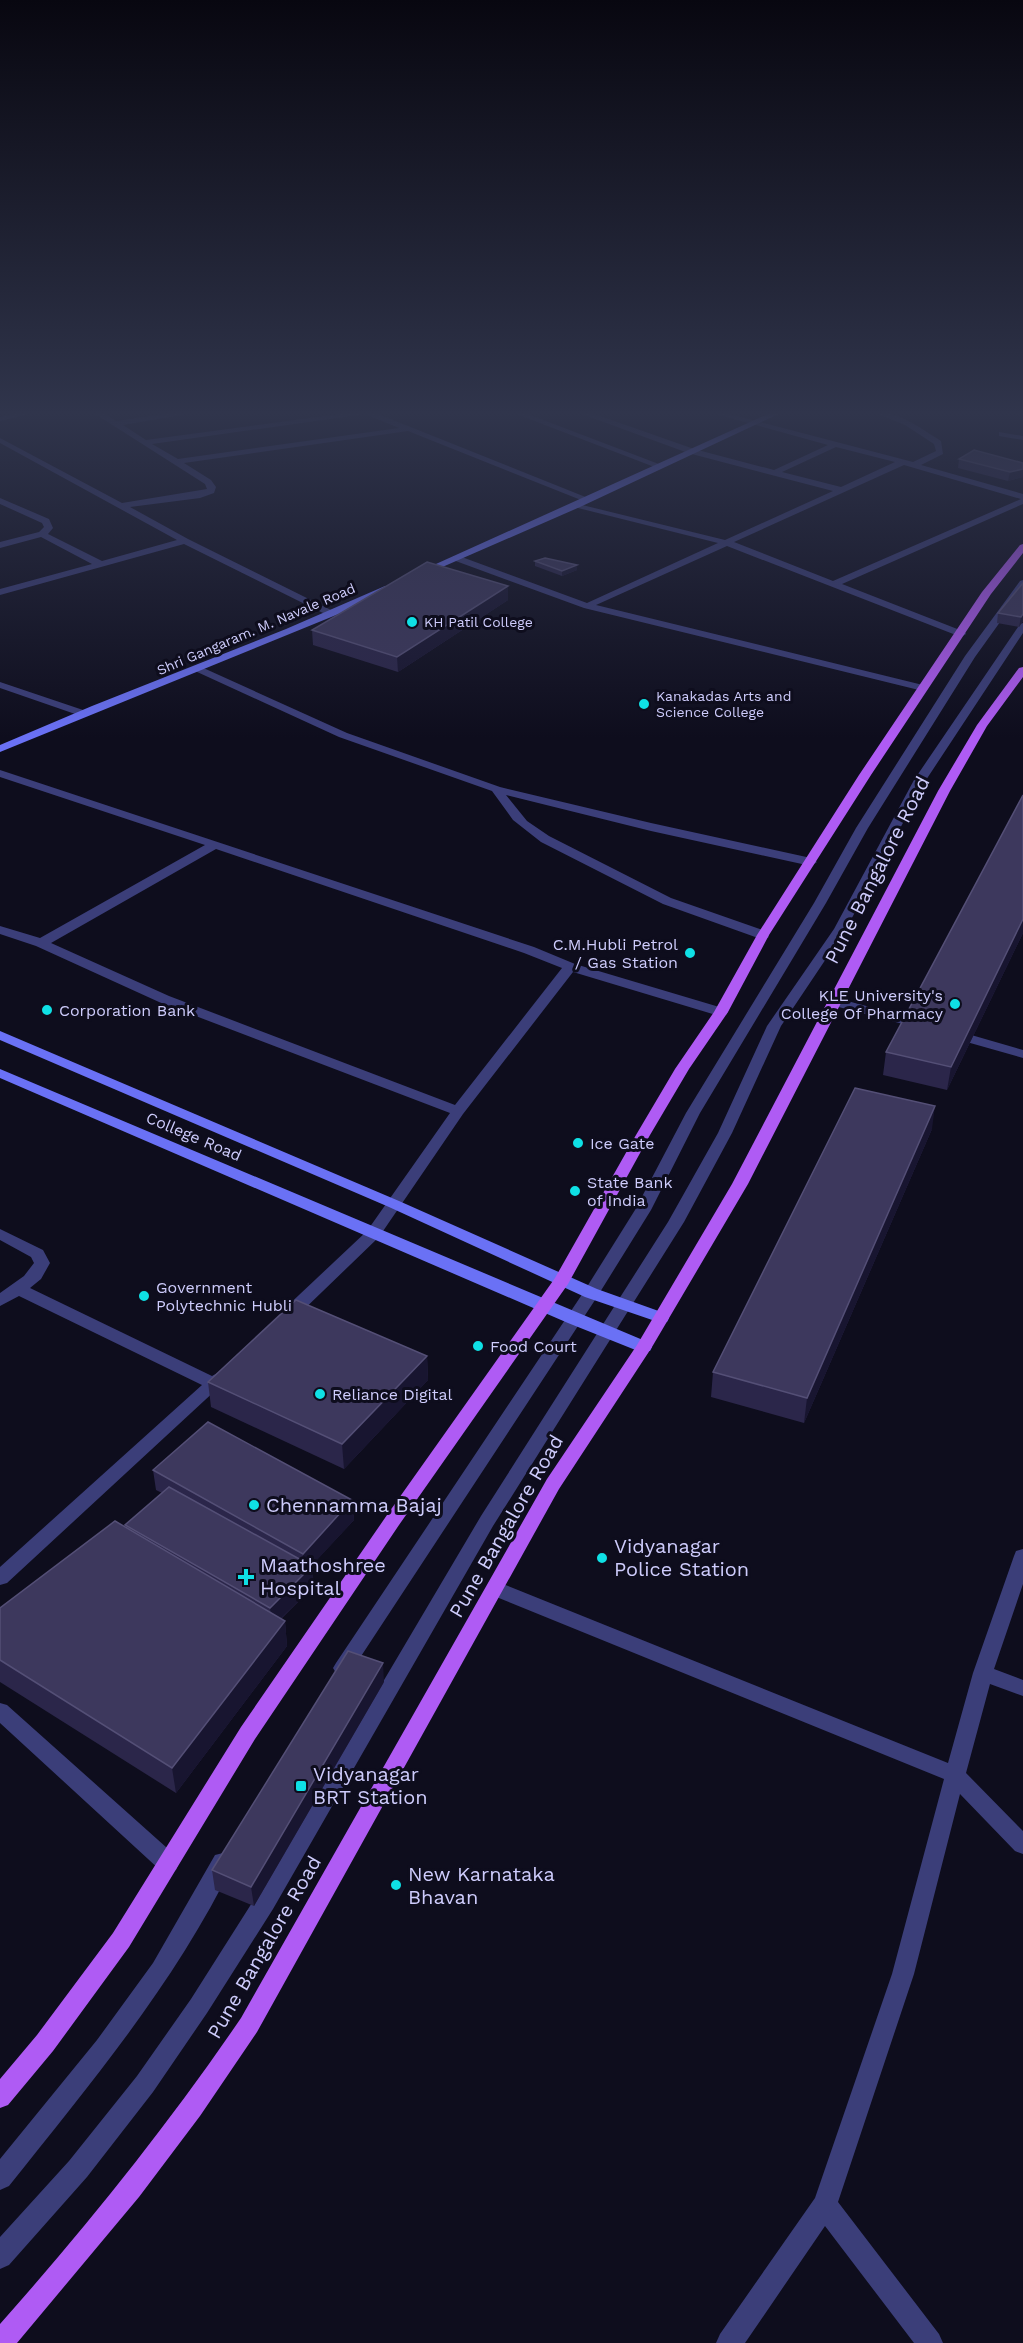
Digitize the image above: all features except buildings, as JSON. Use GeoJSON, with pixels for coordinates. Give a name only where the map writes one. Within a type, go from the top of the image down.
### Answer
{"type":"FeatureCollection","features":[{"type":"Feature","properties":{"kind":"main road"},"geometry":{"type":"LineString","coordinates":[[412,577],[544,519]]}},
{"type":"Feature","properties":{"kind":"main road"},"geometry":{"type":"LineString","coordinates":[[0,2097],[45,2043],[121,1940],[261,1714],[393,1520],[562,1280],[643,1135],[682,1069],[721,1012],[763,935],[987,592],[1023,547]]}},
{"type":"Feature","properties":{"kind":"main road","name":"Shri Gangaram. M. Navale Road"},"geometry":{"type":"LineString","coordinates":[[0,749],[82,713],[199,669],[390,586]]}},
{"type":"Feature","properties":{"kind":"main road","name":"Pune Bangalore Road"},"geometry":{"type":"LineString","coordinates":[[0,2343],[83,2248],[174,2132],[237,2044],[496,1589],[521,1539],[553,1485],[644,1347],[740,1184],[944,791],[982,725],[1023,670]]}},
{"type":"Feature","properties":{"kind":"main road"},"geometry":{"type":"LineString","coordinates":[[0,1035],[394,1204],[591,1293],[661,1318]]}},
{"type":"Feature","properties":{"kind":"main road","name":"College Road"},"geometry":{"type":"LineString","coordinates":[[0,1073],[373,1234],[644,1347]]}},
{"type":"Feature","properties":{"kind":"street"},"geometry":{"type":"LineString","coordinates":[[0,545],[42,534],[49,528],[46,521],[42,519]]}},
{"type":"Feature","properties":{"kind":"street"},"geometry":{"type":"LineString","coordinates":[[146,519],[330,613]]}},
{"type":"Feature","properties":{"kind":"street"},"geometry":{"type":"LineString","coordinates":[[634,519],[728,543],[961,634]]}},
{"type":"Feature","properties":{"kind":"street"},"geometry":{"type":"LineString","coordinates":[[587,606],[778,519]]}},
{"type":"Feature","properties":{"kind":"street"},"geometry":{"type":"LineString","coordinates":[[832,585],[978,519]]}},
{"type":"Feature","properties":{"kind":"street"},"geometry":{"type":"LineString","coordinates":[[42,534],[102,565]]}},
{"type":"Feature","properties":{"kind":"street"},"geometry":{"type":"LineString","coordinates":[[0,592],[185,541]]}},
{"type":"Feature","properties":{"kind":"street"},"geometry":{"type":"LineString","coordinates":[[456,558],[587,606],[923,688]]}},
{"type":"Feature","properties":{"kind":"street"},"geometry":{"type":"LineString","coordinates":[[330,1689],[591,1293],[643,1210],[693,1113],[820,903],[862,828],[970,656],[1023,584]]}},
{"type":"Feature","properties":{"kind":"street"},"geometry":{"type":"LineString","coordinates":[[0,2256],[84,2161],[145,2084],[199,2006],[265,1902],[487,1521],[608,1333],[676,1222],[725,1133],[774,1026],[840,929],[920,780],[1023,626]]}},
{"type":"Feature","properties":{"kind":"street"},"geometry":{"type":"LineString","coordinates":[[199,669],[343,735],[496,789],[651,827],[811,862]]}},
{"type":"Feature","properties":{"kind":"street"},"geometry":{"type":"LineString","coordinates":[[0,685],[82,713]]}},
{"type":"Feature","properties":{"kind":"street"},"geometry":{"type":"LineString","coordinates":[[0,773],[529,950],[570,967],[721,1012]]}},
{"type":"Feature","properties":{"kind":"street"},"geometry":{"type":"LineString","coordinates":[[496,789],[526,829],[667,901],[763,935]]}},
{"type":"Feature","properties":{"kind":"street"},"geometry":{"type":"LineString","coordinates":[[41,943],[214,845]]}},
{"type":"Feature","properties":{"kind":"street"},"geometry":{"type":"LineString","coordinates":[[0,930],[41,943],[164,999],[458,1112]]}},
{"type":"Feature","properties":{"kind":"street"},"geometry":{"type":"LineString","coordinates":[[273,1329],[373,1234],[458,1112],[570,967]]}},
{"type":"Feature","properties":{"kind":"street"},"geometry":{"type":"LineString","coordinates":[[836,1002],[1023,1054]]}},
{"type":"Feature","properties":{"kind":"street"},"geometry":{"type":"LineString","coordinates":[[0,1234],[37,1254],[42,1263],[39,1271],[0,1301]]}},
{"type":"Feature","properties":{"kind":"street"},"geometry":{"type":"LineString","coordinates":[[18,1288],[214,1384]]}},
{"type":"Feature","properties":{"kind":"street"},"geometry":{"type":"LineString","coordinates":[[0,1578],[239,1361]]}},
{"type":"Feature","properties":{"kind":"street"},"geometry":{"type":"LineString","coordinates":[[729,2343],[825,2205],[903,1974],[954,1775],[983,1673],[1023,1556]]}},
{"type":"Feature","properties":{"kind":"street"},"geometry":{"type":"LineString","coordinates":[[496,1589],[954,1775],[1023,1845]]}},
{"type":"Feature","properties":{"kind":"street"},"geometry":{"type":"LineString","coordinates":[[983,1673],[1023,1688]]}},
{"type":"Feature","properties":{"kind":"street"},"geometry":{"type":"LineString","coordinates":[[0,1711],[168,1863]]}},
{"type":"Feature","properties":{"kind":"street"},"geometry":{"type":"LineString","coordinates":[[0,2178],[105,2048],[161,1970],[230,1850]]}},
{"type":"Feature","properties":{"kind":"street"},"geometry":{"type":"LineString","coordinates":[[825,2205],[930,2343]]}},
{"type":"Feature","properties":{"kind":"place","name":"KH Patil College"},"geometry":{"type":"Point","coordinates":[412,622]}},
{"type":"Feature","properties":{"kind":"place","name":"Kanakadas Arts and Science College"},"geometry":{"type":"Point","coordinates":[644,704]}},
{"type":"Feature","properties":{"kind":"place","name":"C.M.Hubli Petrol / Gas Station"},"geometry":{"type":"Point","coordinates":[690,953]}},
{"type":"Feature","properties":{"kind":"place","name":"KLE University's College Of Pharmacy"},"geometry":{"type":"Point","coordinates":[955,1004]}},
{"type":"Feature","properties":{"kind":"place","name":"Corporation Bank"},"geometry":{"type":"Point","coordinates":[47,1010]}},
{"type":"Feature","properties":{"kind":"place","name":"Ice Gate"},"geometry":{"type":"Point","coordinates":[578,1143]}},
{"type":"Feature","properties":{"kind":"place","name":"State Bank of India"},"geometry":{"type":"Point","coordinates":[575,1191]}},
{"type":"Feature","properties":{"kind":"place","name":"Government Polytechnic Hubli"},"geometry":{"type":"Point","coordinates":[144,1296]}},
{"type":"Feature","properties":{"kind":"place","name":"Food Court"},"geometry":{"type":"Point","coordinates":[478,1346]}},
{"type":"Feature","properties":{"kind":"place","name":"Reliance Digital"},"geometry":{"type":"Point","coordinates":[320,1394]}},
{"type":"Feature","properties":{"kind":"place","name":"Chennamma Bajaj"},"geometry":{"type":"Point","coordinates":[254,1505]}},
{"type":"Feature","properties":{"kind":"place","name":"Vidyanagar Police Station"},"geometry":{"type":"Point","coordinates":[602,1558]}},
{"type":"Feature","properties":{"kind":"place","name":"Maathoshree Hospital"},"geometry":{"type":"Point","coordinates":[246,1577]}},
{"type":"Feature","properties":{"kind":"place","name":"Vidyanagar BRT Station"},"geometry":{"type":"Point","coordinates":[301,1786]}},
{"type":"Feature","properties":{"kind":"place","name":"New Karnataka Bhavan"},"geometry":{"type":"Point","coordinates":[396,1885]}}]}
